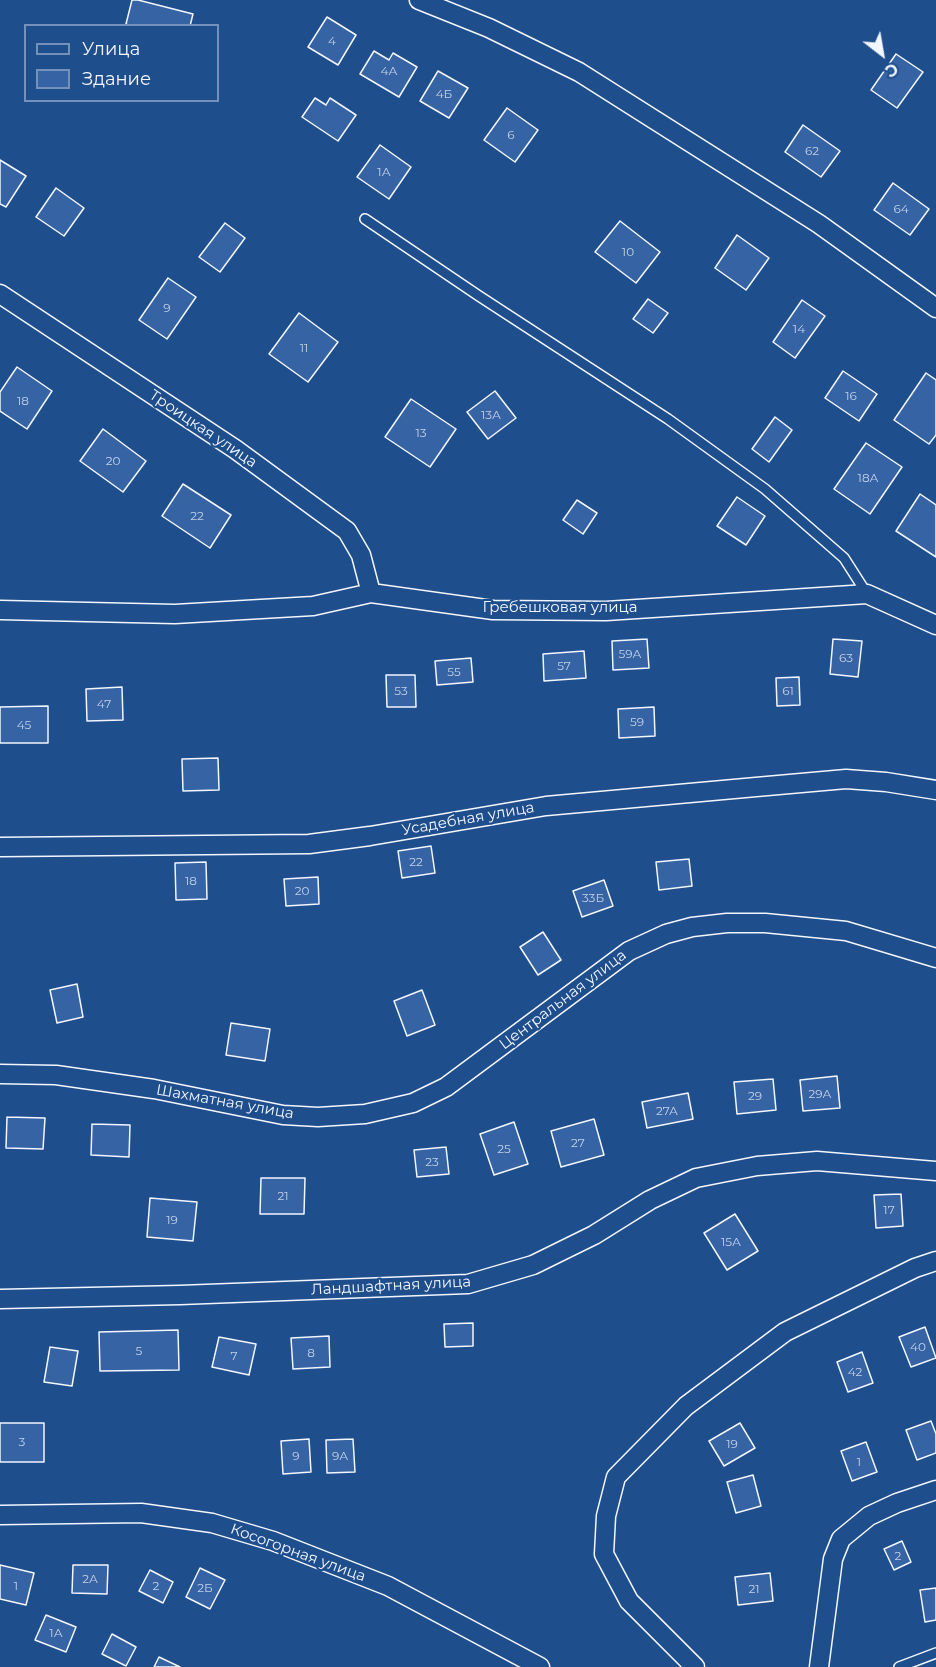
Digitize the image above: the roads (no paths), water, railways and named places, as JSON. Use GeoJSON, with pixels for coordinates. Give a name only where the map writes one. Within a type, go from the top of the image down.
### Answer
{"type":"FeatureCollection","features":[{"type":"Feature","properties":{"kind":"street"},"geometry":{"type":"LineString","coordinates":[[419,0],[489,28],[579,72],[819,224],[936,308]]}},
{"type":"Feature","properties":{"kind":"street","name":"Троицкая улица"},"geometry":{"type":"LineString","coordinates":[[0,294],[236,449],[347,531],[361,555],[372,593]]}},
{"type":"Feature","properties":{"kind":"street","name":"Гребешковая улица"},"geometry":{"type":"LineString","coordinates":[[0,610],[175,614],[313,606],[372,593],[493,610],[595,611],[867,594],[936,625]]}},
{"type":"Feature","properties":{"kind":"street","name":"Усадебная улица"},"geometry":{"type":"LineString","coordinates":[[0,847],[309,844],[546,806],[846,779],[886,782],[936,790]]}},
{"type":"Feature","properties":{"kind":"street","name":"Центральная улица"},"geometry":{"type":"LineString","coordinates":[[446,1087],[629,951],[666,934],[692,927],[727,923],[765,923],[846,931],[936,958]]}},
{"type":"Feature","properties":{"kind":"street","name":"Шахматная улица"},"geometry":{"type":"LineString","coordinates":[[0,1074],[56,1075],[154,1089],[283,1114],[318,1118],[365,1114],[413,1103],[446,1087]]}},
{"type":"Feature","properties":{"kind":"street","name":"Ландшафтная улица"},"geometry":{"type":"LineString","coordinates":[[0,1299],[468,1284],[533,1265],[594,1235],[650,1200],[696,1178],[757,1166],[817,1161],[936,1171]]}},
{"type":"Feature","properties":{"kind":"street"},"geometry":{"type":"LineString","coordinates":[[695,1667],[629,1601],[604,1554],[606,1516],[616,1477],[686,1406],[785,1332],[915,1268],[936,1261]]}},
{"type":"Feature","properties":{"kind":"street"},"geometry":{"type":"LineString","coordinates":[[819,1667],[833,1559],[841,1539],[869,1516],[897,1503],[936,1490]]}},
{"type":"Feature","properties":{"kind":"street","name":"Косогорная улица"},"geometry":{"type":"LineString","coordinates":[[0,1515],[141,1513],[212,1523],[273,1541],[388,1586],[540,1667]]}},
{"type":"Feature","properties":{"kind":"lane"},"geometry":{"type":"LineString","coordinates":[[365,219],[668,419],[765,489],[844,558],[867,594]]}},
{"type":"Feature","properties":{"kind":"lane"},"geometry":{"type":"LineString","coordinates":[[899,1667],[936,1653]]}}]}
